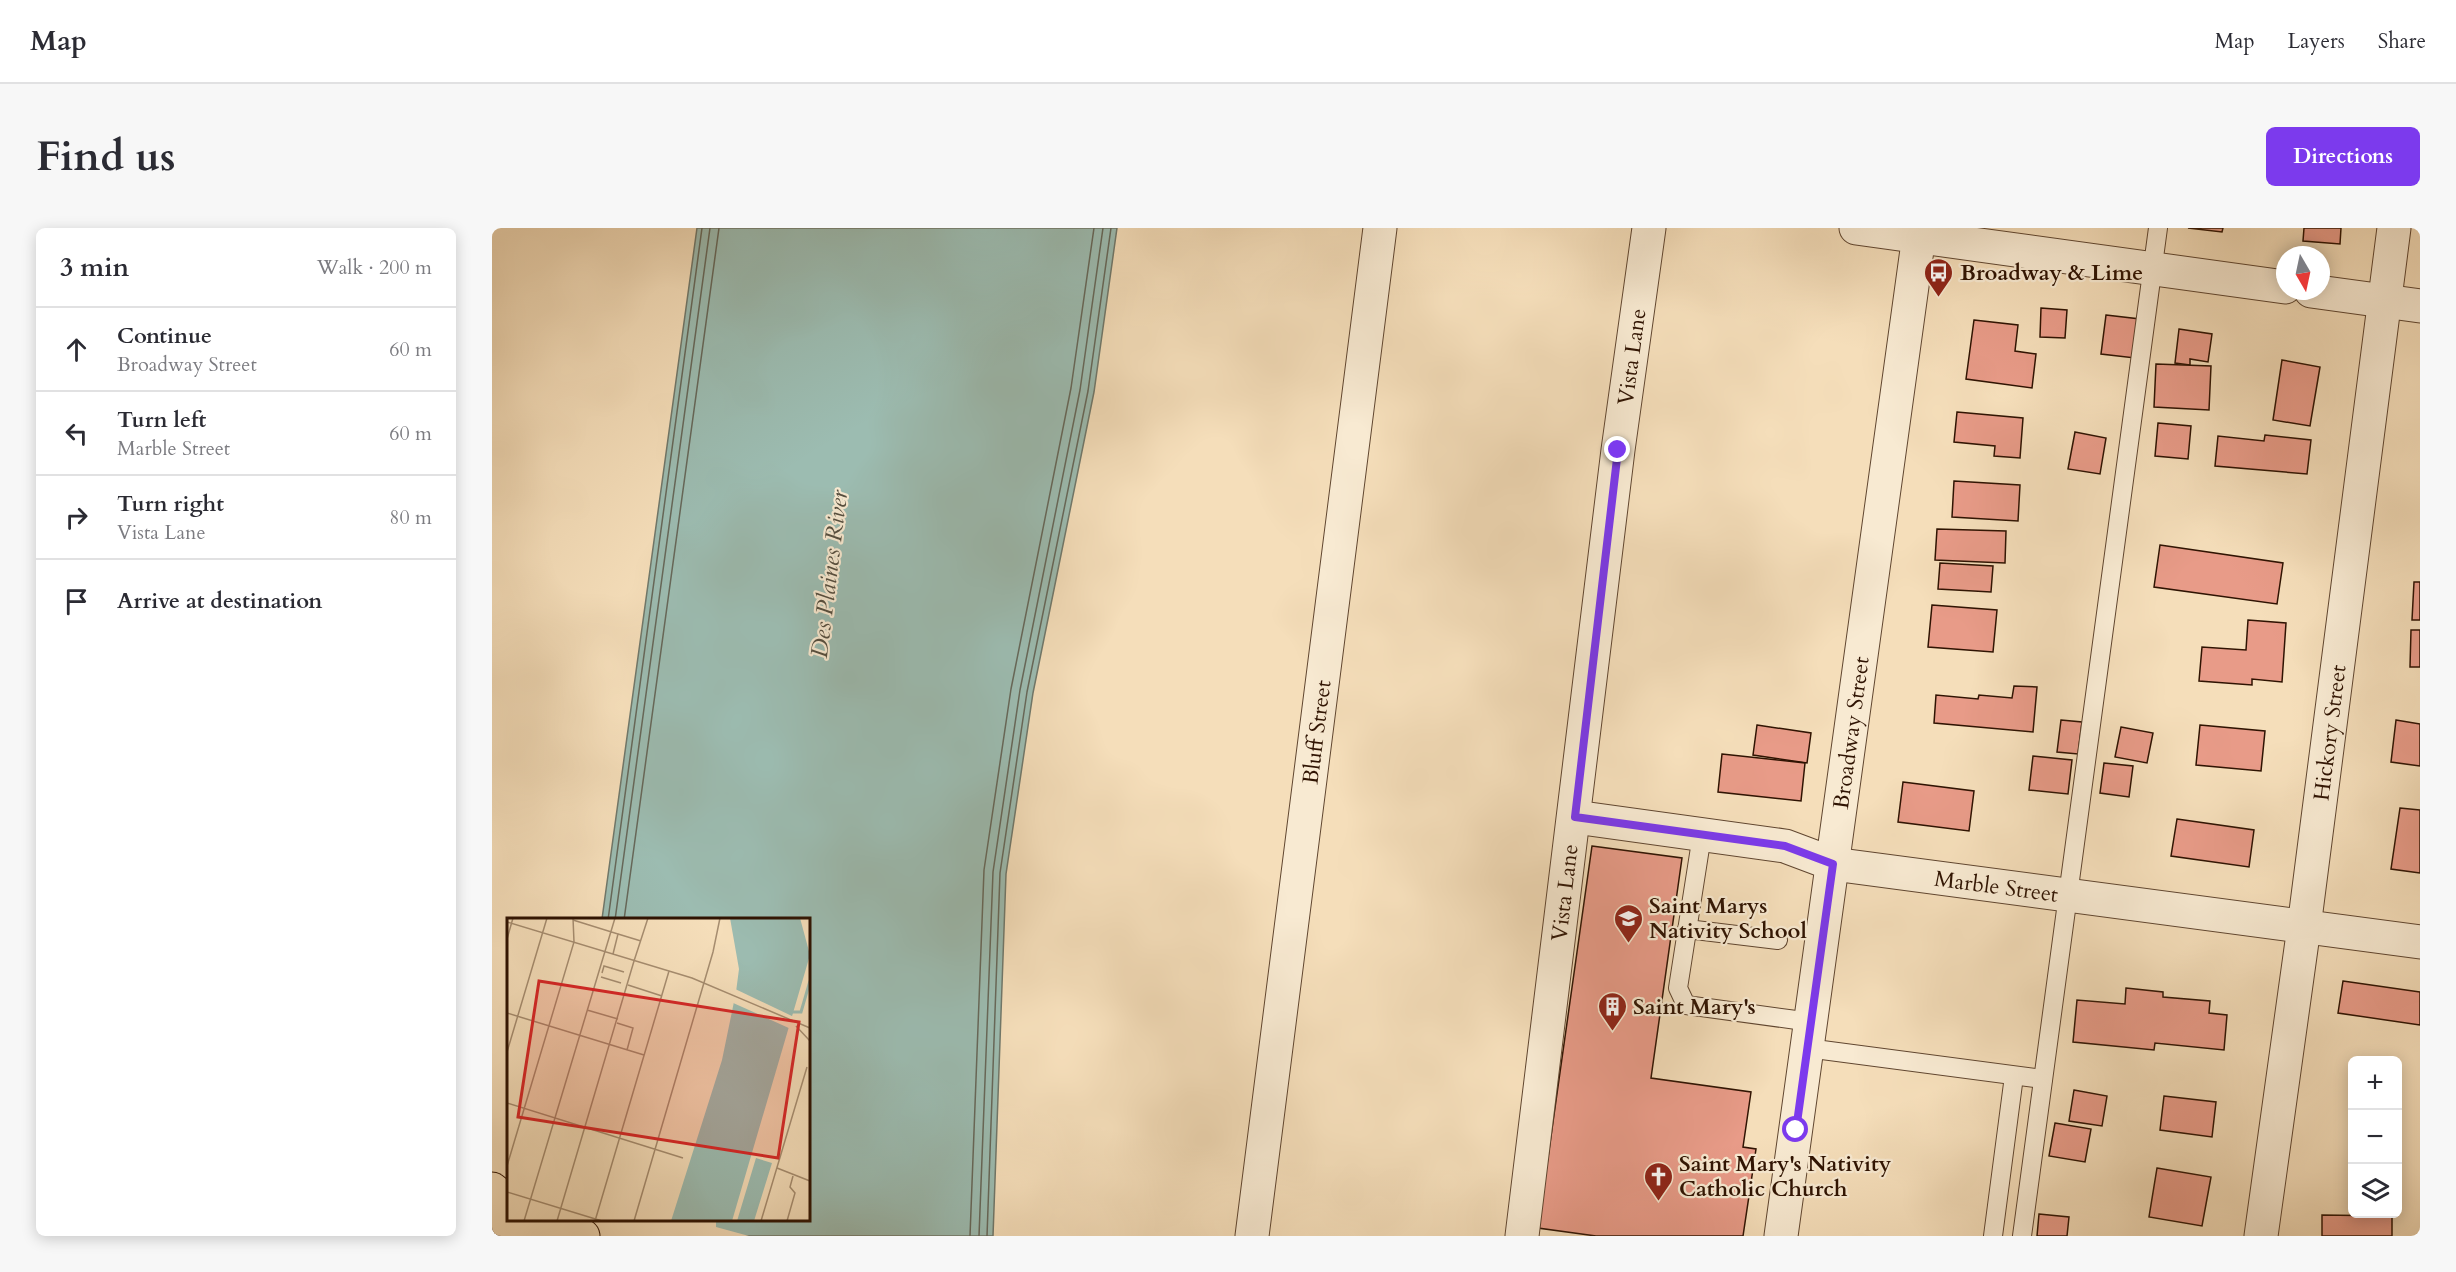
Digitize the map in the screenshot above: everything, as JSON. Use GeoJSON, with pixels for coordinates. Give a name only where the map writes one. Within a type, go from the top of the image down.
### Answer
{"type":"FeatureCollection","features":[{"type":"Feature","properties":{"kind":"main road"},"geometry":{"type":"LineString","coordinates":[[492,1189],[507,1200]]}},
{"type":"Feature","properties":{"kind":"main road"},"geometry":{"type":"LineString","coordinates":[[492,1222],[551,1227]]}},
{"type":"Feature","properties":{"kind":"street","name":"Bluff Street"},"geometry":{"type":"LineString","coordinates":[[1252,1236],[1380,228]]}},
{"type":"Feature","properties":{"kind":"street","name":"Vista Lane"},"geometry":{"type":"LineString","coordinates":[[1522,1236],[1575,817],[1618,450],[1649,228]]}},
{"type":"Feature","properties":{"kind":"street"},"geometry":{"type":"LineString","coordinates":[[1856,228],[1920,232],[2276,286]]}},
{"type":"Feature","properties":{"kind":"street","name":"Hickory Street"},"geometry":{"type":"LineString","coordinates":[[2261,1236],[2304,927],[2394,228]]}},
{"type":"Feature","properties":{"kind":"street","name":"Broadway Street"},"geometry":{"type":"LineString","coordinates":[[1781,1236],[1920,232]]}},
{"type":"Feature","properties":{"kind":"street"},"geometry":{"type":"LineString","coordinates":[[2330,294],[2420,306]]}},
{"type":"Feature","properties":{"kind":"street","name":"Marble Street"},"geometry":{"type":"LineString","coordinates":[[1575,817],[1785,846],[1833,864],[2420,942]]}},
{"type":"Feature","properties":{"kind":"lane"},"geometry":{"type":"LineString","coordinates":[[2022,1236],[2158,228]]}},
{"type":"Feature","properties":{"kind":"lane"},"geometry":{"type":"LineString","coordinates":[[1702,835],[1678,988],[1686,1005],[1809,1035],[2014,1076],[2043,1079]]}},
{"type":"Feature","properties":{"kind":"lane"},"geometry":{"type":"LineString","coordinates":[[1687,928],[1778,940]]}},
{"type":"Feature","properties":{"kind":"lane"},"geometry":{"type":"LineString","coordinates":[[1993,1236],[2014,1076]]}},
{"type":"Feature","properties":{"kind":"water","name":"Des Plaines River"},"geometry":{"type":"Polygon","coordinates":[[[697,228],[1117,228],[1094,392],[1033,693],[1006,874],[993,1236],[559,1236],[561,1221],[810,1221],[810,918],[602,918],[697,228]]]}},
{"type":"Feature","properties":{"kind":"pier"},"geometry":{"type":"Polygon","coordinates":[[[558,1221],[716,1221],[716,1227],[749,1236],[556,1236],[558,1221]]]}},
{"type":"Feature","properties":{"kind":"building"},"geometry":{"type":"Polygon","coordinates":[[[2188,228],[2223,228],[2222,232],[2188,228]]]}},
{"type":"Feature","properties":{"kind":"building"},"geometry":{"type":"Polygon","coordinates":[[[2304,228],[2341,228],[2340,244],[2303,241],[2304,228]]]}},
{"type":"Feature","properties":{"kind":"building"},"geometry":{"type":"Polygon","coordinates":[[[2041,308],[2067,310],[2065,338],[2040,337],[2041,308]]]}},
{"type":"Feature","properties":{"kind":"building"},"geometry":{"type":"Polygon","coordinates":[[[2106,315],[2140,319],[2135,358],[2101,354],[2106,315]]]}},
{"type":"Feature","properties":{"kind":"building"},"geometry":{"type":"Polygon","coordinates":[[[1974,320],[2018,325],[2015,351],[2036,354],[2032,388],[1966,379],[1974,320]]]}},
{"type":"Feature","properties":{"kind":"building"},"geometry":{"type":"Polygon","coordinates":[[[2179,329],[2212,334],[2208,362],[2190,359],[2190,365],[2175,363],[2179,329]]]}},
{"type":"Feature","properties":{"kind":"building"},"geometry":{"type":"Polygon","coordinates":[[[2282,360],[2320,367],[2310,426],[2273,420],[2282,360]]]}},
{"type":"Feature","properties":{"kind":"building"},"geometry":{"type":"Polygon","coordinates":[[[2156,364],[2211,366],[2209,410],[2154,407],[2156,364]]]}},
{"type":"Feature","properties":{"kind":"building"},"geometry":{"type":"Polygon","coordinates":[[[1957,412],[2023,418],[2020,458],[1994,456],[1995,446],[1954,442],[1957,412]]]}},
{"type":"Feature","properties":{"kind":"building"},"geometry":{"type":"Polygon","coordinates":[[[2158,423],[2191,426],[2188,459],[2155,456],[2158,423]]]}},
{"type":"Feature","properties":{"kind":"building"},"geometry":{"type":"Polygon","coordinates":[[[2075,432],[2106,438],[2100,474],[2068,469],[2075,432]]]}},
{"type":"Feature","properties":{"kind":"building"},"geometry":{"type":"Polygon","coordinates":[[[2265,435],[2311,440],[2307,474],[2215,466],[2218,436],[2264,441],[2265,435]]]}},
{"type":"Feature","properties":{"kind":"building"},"geometry":{"type":"Polygon","coordinates":[[[1954,481],[2020,485],[2018,521],[1952,517],[1954,481]]]}},
{"type":"Feature","properties":{"kind":"building"},"geometry":{"type":"Polygon","coordinates":[[[1937,529],[2006,531],[2005,563],[1935,560],[1937,529]]]}},
{"type":"Feature","properties":{"kind":"building"},"geometry":{"type":"Polygon","coordinates":[[[2160,545],[2283,563],[2277,604],[2154,587],[2160,545]]]}},
{"type":"Feature","properties":{"kind":"building"},"geometry":{"type":"Polygon","coordinates":[[[1940,563],[1993,566],[1991,592],[1938,589],[1940,563]]]}},
{"type":"Feature","properties":{"kind":"building"},"geometry":{"type":"Polygon","coordinates":[[[2414,582],[2420,582],[2420,620],[2412,620],[2414,582]]]}},
{"type":"Feature","properties":{"kind":"building"},"geometry":{"type":"Polygon","coordinates":[[[1932,605],[1997,610],[1993,652],[1928,647],[1932,605]]]}},
{"type":"Feature","properties":{"kind":"building"},"geometry":{"type":"Polygon","coordinates":[[[2248,620],[2286,623],[2282,682],[2252,679],[2252,685],[2199,681],[2202,647],[2246,650],[2248,620]]]}},
{"type":"Feature","properties":{"kind":"building"},"geometry":{"type":"Polygon","coordinates":[[[2411,630],[2420,630],[2420,667],[2410,667],[2411,630]]]}},
{"type":"Feature","properties":{"kind":"building"},"geometry":{"type":"Polygon","coordinates":[[[2014,686],[2037,687],[2033,732],[1934,723],[1936,695],[1978,699],[1979,695],[2012,698],[2014,686]]]}},
{"type":"Feature","properties":{"kind":"building"},"geometry":{"type":"Polygon","coordinates":[[[2061,720],[2082,722],[2078,754],[2057,752],[2061,720]]]}},
{"type":"Feature","properties":{"kind":"building"},"geometry":{"type":"Polygon","coordinates":[[[2396,720],[2420,724],[2420,766],[2391,762],[2396,720]]]}},
{"type":"Feature","properties":{"kind":"building"},"geometry":{"type":"Polygon","coordinates":[[[1757,725],[1811,733],[1807,763],[1753,755],[1757,725]]]}},
{"type":"Feature","properties":{"kind":"building"},"geometry":{"type":"Polygon","coordinates":[[[2200,725],[2265,731],[2261,771],[2196,765],[2200,725]]]}},
{"type":"Feature","properties":{"kind":"building"},"geometry":{"type":"Polygon","coordinates":[[[2121,727],[2153,733],[2147,763],[2115,757],[2121,727]]]}},
{"type":"Feature","properties":{"kind":"building"},"geometry":{"type":"Polygon","coordinates":[[[1722,754],[1805,763],[1801,801],[1718,792],[1722,754]]]}},
{"type":"Feature","properties":{"kind":"building"},"geometry":{"type":"Polygon","coordinates":[[[2033,756],[2072,760],[2068,794],[2029,790],[2033,756]]]}},
{"type":"Feature","properties":{"kind":"building"},"geometry":{"type":"Polygon","coordinates":[[[2104,763],[2133,766],[2129,797],[2100,793],[2104,763]]]}},
{"type":"Feature","properties":{"kind":"building"},"geometry":{"type":"Polygon","coordinates":[[[1903,782],[1974,791],[1969,831],[1898,822],[1903,782]]]}},
{"type":"Feature","properties":{"kind":"building"},"geometry":{"type":"Polygon","coordinates":[[[2400,808],[2420,810],[2420,873],[2391,869],[2400,808]]]}},
{"type":"Feature","properties":{"kind":"building"},"geometry":{"type":"Polygon","coordinates":[[[2177,819],[2254,830],[2249,867],[2171,856],[2177,819]]]}},
{"type":"Feature","properties":{"kind":"building","name":"Saint Mary's"},"geometry":{"type":"Polygon","coordinates":[[[1592,846],[1682,858],[1651,1078],[1751,1092],[1743,1147],[1756,1149],[1743,1236],[1596,1236],[1538,1228],[1592,846]]]}},
{"type":"Feature","properties":{"kind":"building"},"geometry":{"type":"Polygon","coordinates":[[[2343,981],[2420,992],[2420,1025],[2338,1013],[2343,981]]]}},
{"type":"Feature","properties":{"kind":"building"},"geometry":{"type":"Polygon","coordinates":[[[2126,988],[2163,992],[2163,997],[2210,1001],[2209,1013],[2227,1015],[2224,1050],[2155,1043],[2154,1050],[2073,1042],[2077,1000],[2125,1004],[2126,988]]]}},
{"type":"Feature","properties":{"kind":"building"},"geometry":{"type":"Polygon","coordinates":[[[2074,1090],[2107,1096],[2102,1126],[2069,1121],[2074,1090]]]}},
{"type":"Feature","properties":{"kind":"building"},"geometry":{"type":"Polygon","coordinates":[[[2164,1096],[2216,1102],[2212,1137],[2160,1130],[2164,1096]]]}},
{"type":"Feature","properties":{"kind":"building"},"geometry":{"type":"Polygon","coordinates":[[[2055,1123],[2091,1129],[2085,1162],[2049,1156],[2055,1123]]]}},
{"type":"Feature","properties":{"kind":"building"},"geometry":{"type":"Polygon","coordinates":[[[2157,1168],[2211,1177],[2202,1226],[2149,1217],[2157,1168]]]}},
{"type":"Feature","properties":{"kind":"building"},"geometry":{"type":"Polygon","coordinates":[[[2039,1214],[2069,1217],[2067,1236],[2037,1236],[2039,1214]]]}},
{"type":"Feature","properties":{"kind":"building"},"geometry":{"type":"Polygon","coordinates":[[[2322,1215],[2348,1215],[2348,1218],[2392,1218],[2392,1236],[2322,1236],[2322,1215]]]}},
{"type":"Feature","properties":{"kind":"place","name":"Broadway & Lime"},"geometry":{"type":"Point","coordinates":[1939,298]}},
{"type":"Feature","properties":{"kind":"place","name":"Saint Marys Nativity School"},"geometry":{"type":"Point","coordinates":[1628,944]}},
{"type":"Feature","properties":{"kind":"place","name":"Saint Mary's"},"geometry":{"type":"Point","coordinates":[1612,1032]}},
{"type":"Feature","properties":{"kind":"place","name":"Saint Mary's Nativity Catholic Church"},"geometry":{"type":"Point","coordinates":[1658,1202]}},
{"type":"Feature","properties":{"kind":"route"},"geometry":{"type":"LineString","coordinates":[[1618,450],[1575,817],[1785,846],[1833,864],[1796,1130]]}}]}
